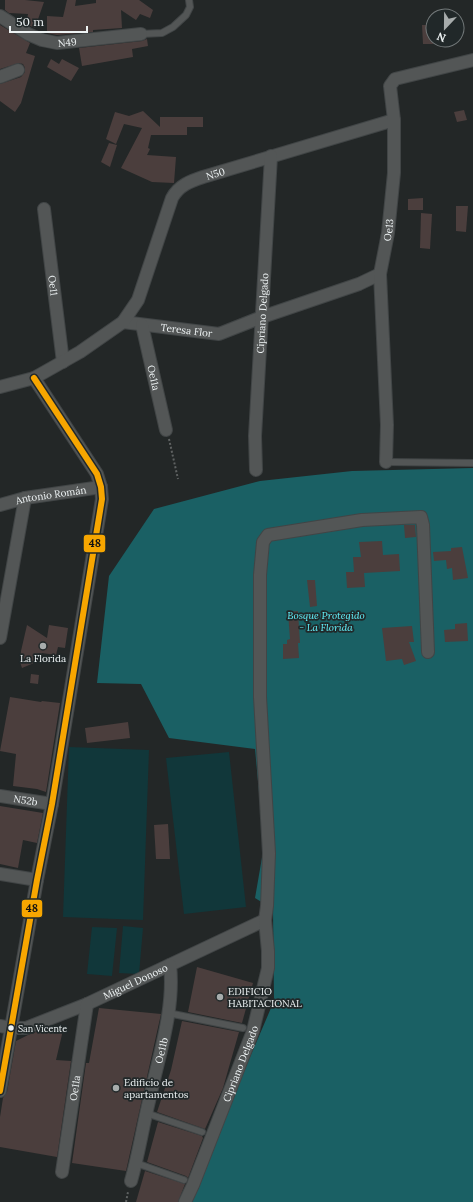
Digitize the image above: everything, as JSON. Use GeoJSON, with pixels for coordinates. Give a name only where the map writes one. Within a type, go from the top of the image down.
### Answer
{"type":"FeatureCollection","features":[{"type":"Feature","properties":{"kind":"street","name":"N49"},"geometry":{"type":"LineString","coordinates":[[0,16],[28,34],[42,40],[57,43],[141,34]]}},
{"type":"Feature","properties":{"kind":"street","name":"Oe13"},"geometry":{"type":"LineString","coordinates":[[386,462],[387,425],[380,274],[388,233],[394,173],[394,120],[390,86],[395,79],[473,60]]}},
{"type":"Feature","properties":{"kind":"street"},"geometry":{"type":"LineString","coordinates":[[0,77],[18,70]]}},
{"type":"Feature","properties":{"kind":"street","name":"N50"},"geometry":{"type":"LineString","coordinates":[[123,322],[138,300],[172,198],[177,190],[187,183],[203,177],[394,120]]}},
{"type":"Feature","properties":{"kind":"street","name":"Cipriano Delgado"},"geometry":{"type":"LineString","coordinates":[[256,470],[255,436],[271,156]]}},
{"type":"Feature","properties":{"kind":"street","name":"Oe11"},"geometry":{"type":"LineString","coordinates":[[44,209],[63,362]]}},
{"type":"Feature","properties":{"kind":"street","name":"Teresa Flor"},"geometry":{"type":"LineString","coordinates":[[123,322],[219,334],[262,317],[359,284],[380,274]]}},
{"type":"Feature","properties":{"kind":"street"},"geometry":{"type":"LineString","coordinates":[[0,387],[34,378],[63,362],[123,322]]}},
{"type":"Feature","properties":{"kind":"street","name":"Oe11a"},"geometry":{"type":"LineString","coordinates":[[142,325],[166,430]]}},
{"type":"Feature","properties":{"kind":"street"},"geometry":{"type":"LineString","coordinates":[[0,1091],[6,1027],[52,804],[102,504],[102,487],[97,474],[34,378]]}},
{"type":"Feature","properties":{"kind":"street","name":"Antonio Román"},"geometry":{"type":"LineString","coordinates":[[0,505],[25,498],[102,487]]}},
{"type":"Feature","properties":{"kind":"street"},"geometry":{"type":"LineString","coordinates":[[0,638],[25,498]]}},
{"type":"Feature","properties":{"kind":"street","name":"Cipriano Delgado"},"geometry":{"type":"LineString","coordinates":[[185,1202],[253,1031],[268,968],[265,920],[269,853],[260,697],[260,575],[263,542],[268,535],[362,520],[421,517],[423,525],[428,652]]}},
{"type":"Feature","properties":{"kind":"street","name":"N52b"},"geometry":{"type":"LineString","coordinates":[[0,796],[52,804]]}},
{"type":"Feature","properties":{"kind":"street"},"geometry":{"type":"LineString","coordinates":[[0,874],[37,880]]}},
{"type":"Feature","properties":{"kind":"street","name":"Miguel Donoso"},"geometry":{"type":"LineString","coordinates":[[6,1027],[26,1028],[87,1004],[265,920]]}},
{"type":"Feature","properties":{"kind":"street","name":"Oe11b"},"geometry":{"type":"LineString","coordinates":[[131,1181],[168,1013],[172,980],[170,965]]}},
{"type":"Feature","properties":{"kind":"street","name":"Oe11a"},"geometry":{"type":"LineString","coordinates":[[62,1172],[87,1004]]}},
{"type":"Feature","properties":{"kind":"lane"},"geometry":{"type":"LineString","coordinates":[[141,34],[162,33],[173,27],[186,15],[190,7],[189,0]]}},
{"type":"Feature","properties":{"kind":"lane"},"geometry":{"type":"LineString","coordinates":[[386,462],[473,463]]}},
{"type":"Feature","properties":{"kind":"lane"},"geometry":{"type":"LineString","coordinates":[[168,1013],[243,1028]]}},
{"type":"Feature","properties":{"kind":"lane"},"geometry":{"type":"LineString","coordinates":[[146,1113],[202,1132]]}},
{"type":"Feature","properties":{"kind":"lane"},"geometry":{"type":"LineString","coordinates":[[136,1163],[184,1180]]}},
{"type":"Feature","properties":{"kind":"path"},"geometry":{"type":"LineString","coordinates":[[166,430],[178,479]]}},
{"type":"Feature","properties":{"kind":"shaded area"},"geometry":{"type":"Polygon","coordinates":[[[69,747],[149,750],[143,920],[63,917],[69,747]]]}},
{"type":"Feature","properties":{"kind":"shaded area"},"geometry":{"type":"Polygon","coordinates":[[[229,752],[246,907],[184,914],[166,758],[229,752]]]}},
{"type":"Feature","properties":{"kind":"shaded area"},"geometry":{"type":"Polygon","coordinates":[[[123,926],[143,928],[139,974],[119,973],[123,926]]]}},
{"type":"Feature","properties":{"kind":"shaded area"},"geometry":{"type":"Polygon","coordinates":[[[92,927],[117,928],[112,976],[87,974],[92,927]]]}},
{"type":"Feature","properties":{"kind":"green space","name":"Bosque Protegido - La Florida"},"geometry":{"type":"Polygon","coordinates":[[[473,468],[473,1202],[188,1202],[274,1001],[273,909],[255,898],[264,846],[255,749],[169,738],[141,684],[97,683],[109,576],[154,509],[260,481],[352,471],[473,468]]]}},
{"type":"Feature","properties":{"kind":"building"},"geometry":{"type":"Polygon","coordinates":[[[5,0],[44,2],[35,28],[26,24],[28,14],[9,13],[5,10],[5,0]]]}},
{"type":"Feature","properties":{"kind":"building"},"geometry":{"type":"Polygon","coordinates":[[[67,0],[76,0],[75,6],[96,3],[96,0],[139,0],[153,10],[150,18],[140,14],[136,20],[121,10],[122,28],[57,35],[47,33],[47,16],[63,17],[67,0]]]}},
{"type":"Feature","properties":{"kind":"building"},"geometry":{"type":"Polygon","coordinates":[[[0,25],[30,43],[26,53],[35,56],[21,103],[15,112],[0,101],[0,84],[21,77],[25,72],[25,68],[23,64],[19,63],[0,69],[0,25]]]}},
{"type":"Feature","properties":{"kind":"building"},"geometry":{"type":"Polygon","coordinates":[[[422,25],[425,25],[425,44],[423,44],[422,25]]]}},
{"type":"Feature","properties":{"kind":"building"},"geometry":{"type":"Polygon","coordinates":[[[147,39],[148,46],[132,49],[133,57],[82,66],[79,48],[142,41],[147,39]]]}},
{"type":"Feature","properties":{"kind":"building"},"geometry":{"type":"Polygon","coordinates":[[[51,59],[59,64],[62,59],[79,68],[71,81],[47,67],[51,59]]]}},
{"type":"Feature","properties":{"kind":"building"},"geometry":{"type":"Polygon","coordinates":[[[464,110],[467,120],[457,122],[454,112],[464,110]]]}},
{"type":"Feature","properties":{"kind":"building"},"geometry":{"type":"Polygon","coordinates":[[[143,111],[160,127],[160,117],[203,117],[203,127],[187,127],[187,135],[151,135],[148,148],[150,149],[147,155],[176,157],[174,183],[152,182],[121,168],[142,128],[124,124],[116,144],[106,139],[115,112],[129,116],[143,111]]]}},
{"type":"Feature","properties":{"kind":"building"},"geometry":{"type":"Polygon","coordinates":[[[109,143],[117,145],[110,167],[101,162],[109,143]]]}},
{"type":"Feature","properties":{"kind":"building"},"geometry":{"type":"Polygon","coordinates":[[[423,198],[423,210],[408,210],[408,199],[423,198]]]}},
{"type":"Feature","properties":{"kind":"building"},"geometry":{"type":"Polygon","coordinates":[[[456,206],[468,206],[466,232],[456,231],[456,206]]]}},
{"type":"Feature","properties":{"kind":"building"},"geometry":{"type":"Polygon","coordinates":[[[421,213],[432,214],[430,249],[420,248],[421,213]]]}},
{"type":"Feature","properties":{"kind":"building"},"geometry":{"type":"Polygon","coordinates":[[[404,525],[415,525],[416,537],[405,538],[404,525]]]}},
{"type":"Feature","properties":{"kind":"building"},"geometry":{"type":"Polygon","coordinates":[[[382,541],[383,555],[399,554],[400,571],[364,573],[365,587],[347,588],[346,572],[354,572],[353,557],[361,557],[359,542],[382,541]]]}},
{"type":"Feature","properties":{"kind":"building"},"geometry":{"type":"Polygon","coordinates":[[[462,547],[468,578],[453,580],[452,568],[447,569],[446,560],[434,561],[433,552],[451,551],[451,548],[462,547]]]}},
{"type":"Feature","properties":{"kind":"building"},"geometry":{"type":"Polygon","coordinates":[[[307,580],[315,580],[317,606],[310,607],[307,580]]]}},
{"type":"Feature","properties":{"kind":"building"},"geometry":{"type":"Polygon","coordinates":[[[298,611],[300,643],[298,643],[299,658],[283,659],[283,644],[287,644],[287,640],[290,639],[288,612],[298,611]]]}},
{"type":"Feature","properties":{"kind":"building"},"geometry":{"type":"Polygon","coordinates":[[[467,623],[468,641],[445,642],[444,630],[455,629],[455,624],[467,623]]]}},
{"type":"Feature","properties":{"kind":"building"},"geometry":{"type":"Polygon","coordinates":[[[27,625],[47,638],[49,625],[68,628],[65,648],[58,647],[56,655],[42,653],[41,660],[22,668],[20,662],[21,651],[27,625]]]}},
{"type":"Feature","properties":{"kind":"building"},"geometry":{"type":"Polygon","coordinates":[[[412,626],[414,642],[409,642],[416,661],[404,665],[402,659],[386,661],[382,628],[412,626]]]}},
{"type":"Feature","properties":{"kind":"building"},"geometry":{"type":"Polygon","coordinates":[[[31,674],[39,675],[38,684],[30,683],[31,674]]]}},
{"type":"Feature","properties":{"kind":"building"},"geometry":{"type":"Polygon","coordinates":[[[10,697],[41,702],[60,703],[46,792],[37,789],[13,786],[16,754],[0,751],[10,697]]]}},
{"type":"Feature","properties":{"kind":"building"},"geometry":{"type":"Polygon","coordinates":[[[128,722],[130,738],[87,743],[85,728],[128,722]]]}},
{"type":"Feature","properties":{"kind":"building"},"geometry":{"type":"Polygon","coordinates":[[[0,806],[43,813],[37,843],[23,840],[18,868],[0,864],[0,806]]]}},
{"type":"Feature","properties":{"kind":"building"},"geometry":{"type":"Polygon","coordinates":[[[168,824],[170,859],[156,859],[154,825],[168,824]]]}},
{"type":"Feature","properties":{"kind":"building","name":"EDIFICIO HABITACIONAL"},"geometry":{"type":"Polygon","coordinates":[[[197,967],[253,983],[242,1023],[188,1012],[197,967]]]}},
{"type":"Feature","properties":{"kind":"building","name":"Edificio de apartamentos"},"geometry":{"type":"Polygon","coordinates":[[[99,1008],[161,1014],[126,1171],[72,1163],[86,1063],[89,1063],[99,1008]]]}},
{"type":"Feature","properties":{"kind":"building"},"geometry":{"type":"Polygon","coordinates":[[[182,1021],[239,1032],[223,1088],[205,1129],[157,1112],[171,1070],[182,1021]]]}},
{"type":"Feature","properties":{"kind":"building"},"geometry":{"type":"Polygon","coordinates":[[[52,1026],[64,1026],[56,1060],[71,1061],[57,1157],[0,1147],[0,1117],[3,1098],[7,1092],[16,1041],[52,1026]]]}},
{"type":"Feature","properties":{"kind":"building","name":"Edificio de apartamentos"},"geometry":{"type":"Polygon","coordinates":[[[158,1122],[202,1136],[203,1138],[188,1178],[147,1162],[158,1122]]]}},
{"type":"Feature","properties":{"kind":"building"},"geometry":{"type":"Polygon","coordinates":[[[145,1171],[185,1184],[178,1202],[136,1202],[145,1171]]]}},
{"type":"Feature","properties":{"kind":"transit line","name":"48"},"geometry":{"type":"LineString","coordinates":[[0,1091],[37,880],[52,804],[102,499],[101,487],[97,474],[34,378]]}},
{"type":"Feature","properties":{"kind":"place","name":"La Florida"},"geometry":{"type":"Point","coordinates":[43,646]}},
{"type":"Feature","properties":{"kind":"place","name":"EDIFICIO HABITACIONAL"},"geometry":{"type":"Point","coordinates":[220,997]}},
{"type":"Feature","properties":{"kind":"place","name":"San Vicente"},"geometry":{"type":"Point","coordinates":[11,1028]}},
{"type":"Feature","properties":{"kind":"place","name":"Edificio de apartamentos"},"geometry":{"type":"Point","coordinates":[116,1088]}}]}
